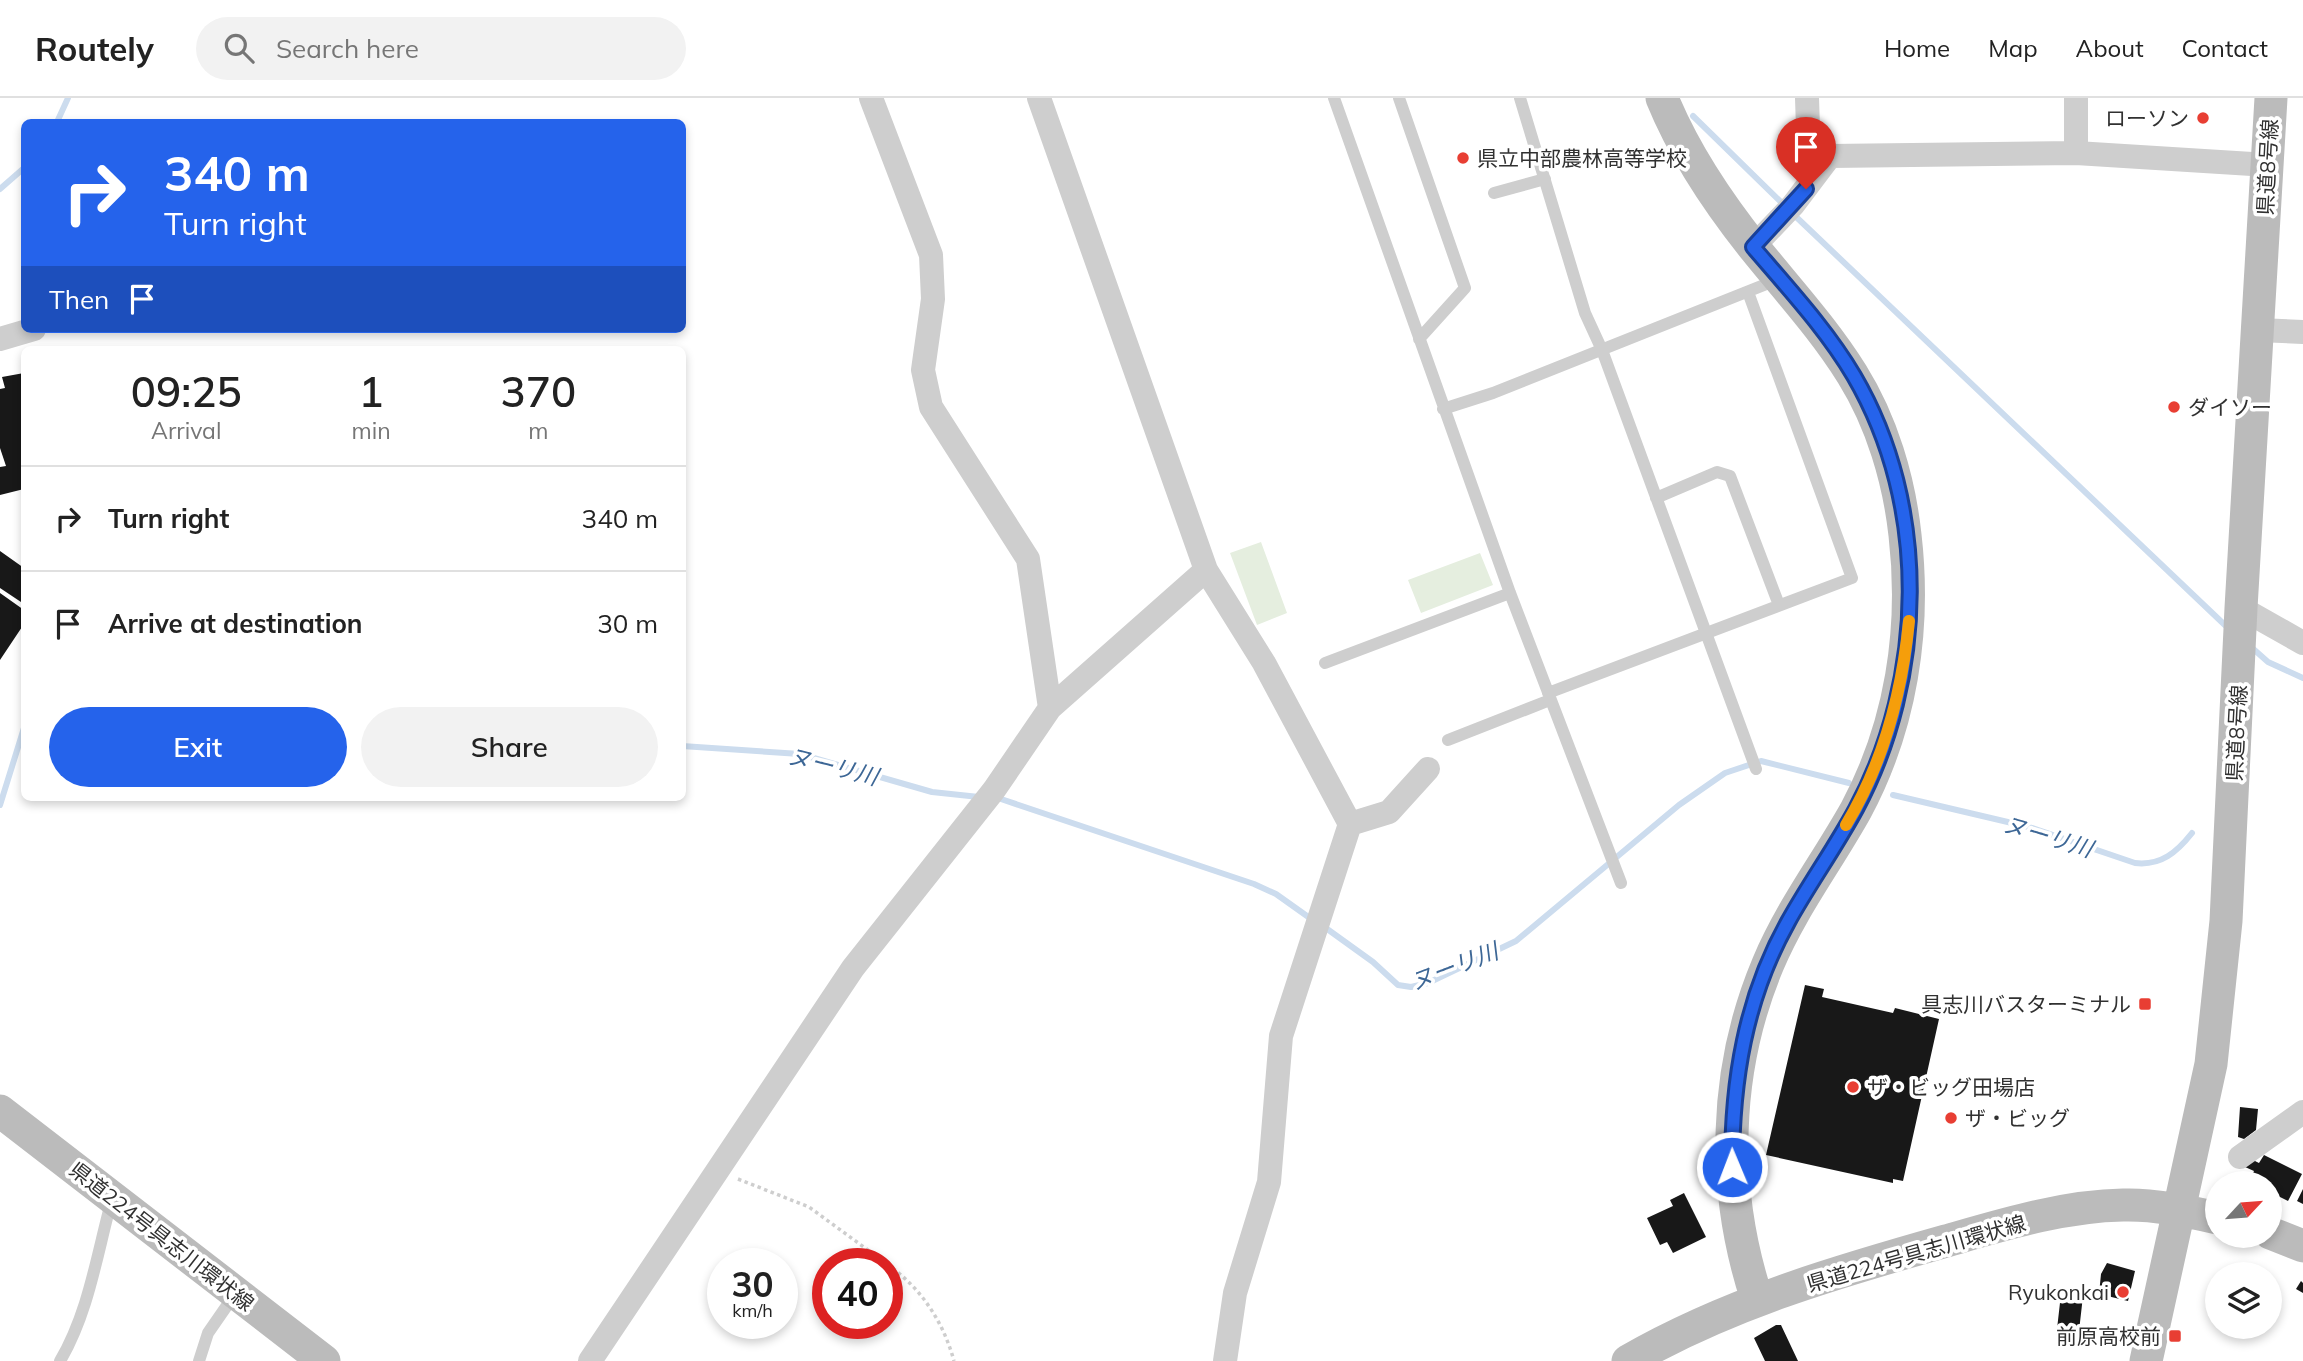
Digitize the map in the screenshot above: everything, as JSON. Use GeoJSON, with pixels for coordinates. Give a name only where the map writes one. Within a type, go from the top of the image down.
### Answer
{"type":"FeatureCollection","features":[{"type":"Feature","properties":{"kind":"main road"},"geometry":{"type":"LineString","coordinates":[[1662,98],[1716,196],[1753,247],[1832,344],[1854,377],[1875,418],[1889,457],[1905,534],[1909,618],[1898,696],[1887,738],[1856,809],[1787,924],[1768,964],[1739,1058],[1732,1127],[1732,1167],[1742,1255],[1757,1299]]}},
{"type":"Feature","properties":{"kind":"main road","name":"県道8号線"},"geometry":{"type":"LineString","coordinates":[[2146,1361],[2213,1051],[2226,921],[2271,98]]}},
{"type":"Feature","properties":{"kind":"main road","name":"県道224号具志川環状線"},"geometry":{"type":"LineString","coordinates":[[0,1111],[324,1361]]}},
{"type":"Feature","properties":{"kind":"main road","name":"県道224号具志川環状線"},"geometry":{"type":"LineString","coordinates":[[1628,1361],[1699,1323],[1757,1299],[1918,1249],[2069,1212],[2123,1205],[2180,1210],[2205,1215]]}},
{"type":"Feature","properties":{"kind":"main road"},"geometry":{"type":"LineString","coordinates":[[2282,1238],[2303,1246]]}},
{"type":"Feature","properties":{"kind":"street"},"geometry":{"type":"LineString","coordinates":[[871,98],[931,255],[933,299],[923,370],[930,407],[1028,559],[1050,708]]}},
{"type":"Feature","properties":{"kind":"street"},"geometry":{"type":"LineString","coordinates":[[1039,98],[1206,570],[1264,663],[1350,824],[1281,1036],[1269,1182],[1235,1293],[1225,1361]]}},
{"type":"Feature","properties":{"kind":"street"},"geometry":{"type":"LineString","coordinates":[[1807,98],[1808,128],[1830,156]]}},
{"type":"Feature","properties":{"kind":"street"},"geometry":{"type":"LineString","coordinates":[[2076,98],[2076,153]]}},
{"type":"Feature","properties":{"kind":"street"},"geometry":{"type":"LineString","coordinates":[[1830,156],[2076,153],[2268,165]]}},
{"type":"Feature","properties":{"kind":"street"},"geometry":{"type":"LineString","coordinates":[[1753,247],[1793,205],[1830,156]]}},
{"type":"Feature","properties":{"kind":"street"},"geometry":{"type":"LineString","coordinates":[[2258,330],[2303,332]]}},
{"type":"Feature","properties":{"kind":"street"},"geometry":{"type":"LineString","coordinates":[[0,339],[21,333]]}},
{"type":"Feature","properties":{"kind":"street"},"geometry":{"type":"LineString","coordinates":[[590,1361],[720,1171],[853,968],[994,790],[1050,708],[1206,570]]}},
{"type":"Feature","properties":{"kind":"street"},"geometry":{"type":"LineString","coordinates":[[2241,611],[2303,643]]}},
{"type":"Feature","properties":{"kind":"street"},"geometry":{"type":"LineString","coordinates":[[1350,824],[1390,812],[1428,769]]}},
{"type":"Feature","properties":{"kind":"street"},"geometry":{"type":"LineString","coordinates":[[2240,1157],[2303,1112]]}},
{"type":"Feature","properties":{"kind":"lane"},"geometry":{"type":"LineString","coordinates":[[1334,98],[1510,593],[1621,883]]}},
{"type":"Feature","properties":{"kind":"lane"},"geometry":{"type":"LineString","coordinates":[[1399,98],[1465,288],[1419,339]]}},
{"type":"Feature","properties":{"kind":"lane"},"geometry":{"type":"LineString","coordinates":[[1520,98],[1585,313],[1602,351],[1756,769]]}},
{"type":"Feature","properties":{"kind":"lane"},"geometry":{"type":"LineString","coordinates":[[1494,193],[1545,179]]}},
{"type":"Feature","properties":{"kind":"lane"},"geometry":{"type":"LineString","coordinates":[[1444,409],[1602,351],[1780,279]]}},
{"type":"Feature","properties":{"kind":"lane"},"geometry":{"type":"LineString","coordinates":[[1448,740],[1706,633],[1852,578],[1748,292]]}},
{"type":"Feature","properties":{"kind":"lane"},"geometry":{"type":"LineString","coordinates":[[1656,498],[1717,472],[1725,472],[1730,476],[1780,605]]}},
{"type":"Feature","properties":{"kind":"lane"},"geometry":{"type":"LineString","coordinates":[[1325,663],[1510,593]]}},
{"type":"Feature","properties":{"kind":"lane"},"geometry":{"type":"LineString","coordinates":[[60,1361],[72,1340],[82,1311],[112,1198]]}},
{"type":"Feature","properties":{"kind":"lane"},"geometry":{"type":"LineString","coordinates":[[199,1361],[208,1333],[235,1293]]}},
{"type":"Feature","properties":{"kind":"path"},"geometry":{"type":"LineString","coordinates":[[720,1171],[809,1207],[865,1248]]}},
{"type":"Feature","properties":{"kind":"path"},"geometry":{"type":"LineString","coordinates":[[903,1275],[913,1282],[946,1335],[954,1361]]}},
{"type":"Feature","properties":{"kind":"green space"},"geometry":{"type":"Polygon","coordinates":[[[1261,542],[1287,613],[1257,625],[1230,553],[1261,542]]]}},
{"type":"Feature","properties":{"kind":"green space"},"geometry":{"type":"Polygon","coordinates":[[[1480,553],[1493,585],[1421,613],[1408,580],[1480,553]]]}},
{"type":"Feature","properties":{"kind":"building"},"geometry":{"type":"Polygon","coordinates":[[[21,374],[21,490],[0,495],[0,467],[6,466],[0,448],[0,389],[5,388],[2,377],[21,374]]]}},
{"type":"Feature","properties":{"kind":"building"},"geometry":{"type":"Polygon","coordinates":[[[0,551],[21,566],[21,602],[0,588],[0,551]]]}},
{"type":"Feature","properties":{"kind":"building"},"geometry":{"type":"Polygon","coordinates":[[[0,593],[21,608],[21,628],[0,660],[0,593]]]}},
{"type":"Feature","properties":{"kind":"building","name":"ザ・ビッグ田場店"},"geometry":{"type":"Polygon","coordinates":[[[1805,985],[1824,989],[1822,997],[1893,1013],[1895,1008],[1939,1019],[1903,1181],[1893,1179],[1893,1183],[1766,1155],[1805,985]]]}},
{"type":"Feature","properties":{"kind":"building"},"geometry":{"type":"Polygon","coordinates":[[[2240,1107],[2258,1109],[2256,1130],[2244,1139],[2238,1137],[2240,1107]]]}},
{"type":"Feature","properties":{"kind":"building"},"geometry":{"type":"Polygon","coordinates":[[[2264,1155],[2302,1174],[2288,1201],[2282,1198],[2282,1171],[2254,1171],[2245,1167],[2253,1160],[2259,1163],[2264,1155]]]}},
{"type":"Feature","properties":{"kind":"building"},"geometry":{"type":"Polygon","coordinates":[[[2303,1189],[2303,1204],[2297,1201],[2303,1189]]]}},
{"type":"Feature","properties":{"kind":"building"},"geometry":{"type":"Polygon","coordinates":[[[1684,1193],[1706,1237],[1673,1253],[1667,1242],[1660,1245],[1647,1218],[1673,1206],[1670,1200],[1684,1193]]]}},
{"type":"Feature","properties":{"kind":"building"},"geometry":{"type":"Polygon","coordinates":[[[2107,1263],[2135,1271],[2128,1301],[2099,1294],[2101,1274],[2107,1263]]]}},
{"type":"Feature","properties":{"kind":"building"},"geometry":{"type":"Polygon","coordinates":[[[2301,1281],[2303,1283],[2303,1293],[2296,1289],[2301,1281]]]}},
{"type":"Feature","properties":{"kind":"building"},"geometry":{"type":"Polygon","coordinates":[[[2061,1294],[2083,1296],[2079,1331],[2057,1329],[2061,1294]]]}},
{"type":"Feature","properties":{"kind":"building"},"geometry":{"type":"Polygon","coordinates":[[[1776,1325],[1781,1325],[1798,1361],[1765,1361],[1754,1338],[1776,1325]]]}},
{"type":"Feature","properties":{"kind":"waterway"},"geometry":{"type":"LineString","coordinates":[[58,119],[68,98]]}},
{"type":"Feature","properties":{"kind":"waterway"},"geometry":{"type":"LineString","coordinates":[[1693,116],[1784,205]]}},
{"type":"Feature","properties":{"kind":"waterway"},"geometry":{"type":"LineString","coordinates":[[0,189],[21,171]]}},
{"type":"Feature","properties":{"kind":"waterway"},"geometry":{"type":"LineString","coordinates":[[1792,213],[2228,628]]}},
{"type":"Feature","properties":{"kind":"waterway"},"geometry":{"type":"LineString","coordinates":[[2250,646],[2268,662],[2303,678]]}},
{"type":"Feature","properties":{"kind":"waterway","name":"ヌーリ川"},"geometry":{"type":"LineString","coordinates":[[0,805],[21,738]]}},
{"type":"Feature","properties":{"kind":"waterway","name":"ヌーリ川"},"geometry":{"type":"LineString","coordinates":[[686,746],[800,754],[932,792],[979,797]]}},
{"type":"Feature","properties":{"kind":"waterway","name":"ヌーリ川"},"geometry":{"type":"LineString","coordinates":[[1323,926],[1373,962],[1398,985],[1411,987],[1428,983],[1516,941],[1679,805],[1725,773],[1761,761],[1849,783]]}},
{"type":"Feature","properties":{"kind":"waterway","name":"ヌーリ川"},"geometry":{"type":"LineString","coordinates":[[1893,795],[2029,827],[2135,863],[2161,860],[2192,833]]}},
{"type":"Feature","properties":{"kind":"waterway","name":"ヌーリ川"},"geometry":{"type":"LineString","coordinates":[[998,798],[1254,884],[1276,894],[1314,921]]}},
{"type":"Feature","properties":{"kind":"slow traffic"},"geometry":{"type":"LineString","coordinates":[[1846,825],[1873,774],[1887,738],[1898,696],[1909,621]]}},
{"type":"Feature","properties":{"kind":"place","name":"ローソン"},"geometry":{"type":"Point","coordinates":[2203,118]}},
{"type":"Feature","properties":{"kind":"place","name":"県立中部農林高等学校"},"geometry":{"type":"Point","coordinates":[1463,158]}},
{"type":"Feature","properties":{"kind":"place","name":"ダイソー"},"geometry":{"type":"Point","coordinates":[2174,407]}},
{"type":"Feature","properties":{"kind":"place","name":"具志川バスターミナル"},"geometry":{"type":"Point","coordinates":[2145,1004]}},
{"type":"Feature","properties":{"kind":"place","name":"ザ・ビッグ田場店"},"geometry":{"type":"Point","coordinates":[1853,1087]}},
{"type":"Feature","properties":{"kind":"place","name":"ザ・ビッグ"},"geometry":{"type":"Point","coordinates":[1951,1118]}},
{"type":"Feature","properties":{"kind":"place","name":"Ryukonkai"},"geometry":{"type":"Point","coordinates":[2123,1292]}},
{"type":"Feature","properties":{"kind":"place","name":"前原高校前"},"geometry":{"type":"Point","coordinates":[2175,1336]}},
{"type":"Feature","properties":{"kind":"route"},"geometry":{"type":"LineString","coordinates":[[1732,1167],[1734,1092],[1746,1027],[1768,964],[1787,924],[1856,809],[1873,774],[1887,738],[1898,696],[1909,618],[1909,579],[1899,494],[1875,418],[1854,377],[1832,344],[1753,247],[1806,189]]}}]}
